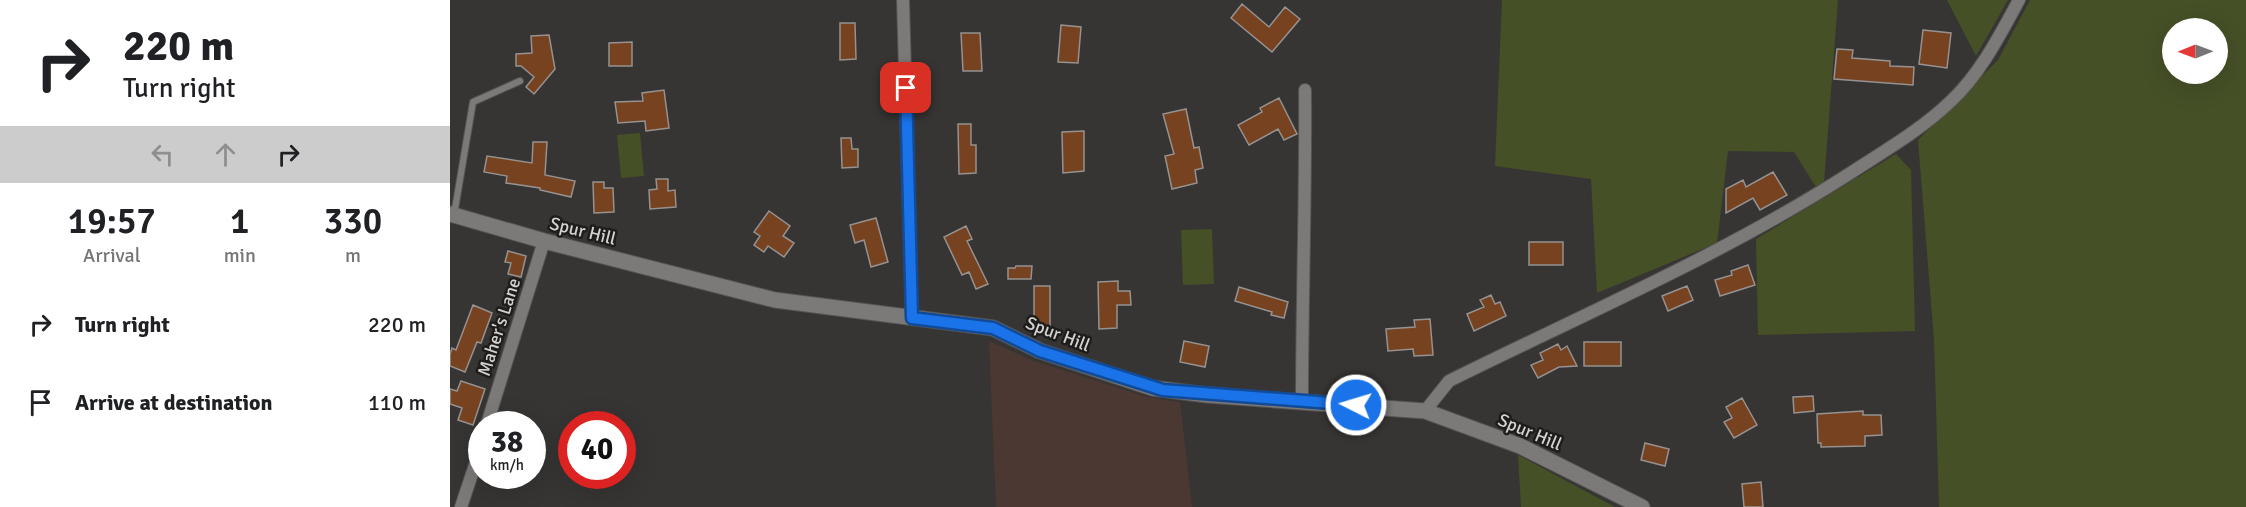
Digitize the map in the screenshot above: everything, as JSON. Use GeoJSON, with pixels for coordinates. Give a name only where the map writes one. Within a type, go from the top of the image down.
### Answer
{"type":"FeatureCollection","features":[{"type":"Feature","properties":{"kind":"street"},"geometry":{"type":"LineString","coordinates":[[903,0],[912,318]]}},
{"type":"Feature","properties":{"kind":"street"},"geometry":{"type":"LineString","coordinates":[[1425,411],[1449,381],[1749,234],[1832,186],[1921,126],[1953,100],[1994,47],[2019,0]]}},
{"type":"Feature","properties":{"kind":"street"},"geometry":{"type":"LineString","coordinates":[[1302,401],[1302,296],[1307,205],[1305,90]]}},
{"type":"Feature","properties":{"kind":"street","name":"Spur Hill"},"geometry":{"type":"LineString","coordinates":[[452,215],[775,300],[993,328],[1040,351],[1152,388],[1207,395],[1425,411],[1520,446],[1642,507]]}},
{"type":"Feature","properties":{"kind":"street","name":"Maher's Lane"},"geometry":{"type":"LineString","coordinates":[[492,411],[544,241]]}},
{"type":"Feature","properties":{"kind":"street"},"geometry":{"type":"LineString","coordinates":[[460,507],[468,484]]}},
{"type":"Feature","properties":{"kind":"lane"},"geometry":{"type":"LineString","coordinates":[[452,215],[473,102],[520,81]]}},
{"type":"Feature","properties":{"kind":"shaded area"},"geometry":{"type":"Polygon","coordinates":[[[989,341],[1034,361],[1147,397],[1180,402],[1192,507],[996,507],[989,341]]]}},
{"type":"Feature","properties":{"kind":"green space"},"geometry":{"type":"Polygon","coordinates":[[[1502,0],[1838,0],[1824,182],[1816,187],[1794,152],[1728,151],[1717,243],[1597,293],[1591,179],[1495,166],[1502,0]]]}},
{"type":"Feature","properties":{"kind":"green space"},"geometry":{"type":"Polygon","coordinates":[[[1947,0],[2008,0],[1976,56],[1947,0]]]}},
{"type":"Feature","properties":{"kind":"green space"},"geometry":{"type":"Polygon","coordinates":[[[2030,0],[2246,0],[2246,507],[1939,507],[1934,340],[1918,140],[1998,60],[2030,0]]]}},
{"type":"Feature","properties":{"kind":"green space"},"geometry":{"type":"Polygon","coordinates":[[[640,133],[644,176],[621,178],[617,135],[640,133]]]}},
{"type":"Feature","properties":{"kind":"green space"},"geometry":{"type":"Polygon","coordinates":[[[1896,154],[1911,170],[1915,331],[1758,335],[1756,239],[1896,154]]]}},
{"type":"Feature","properties":{"kind":"green space"},"geometry":{"type":"Polygon","coordinates":[[[1212,229],[1214,284],[1183,285],[1181,230],[1212,229]]]}},
{"type":"Feature","properties":{"kind":"green space"},"geometry":{"type":"Polygon","coordinates":[[[1518,455],[1615,507],[1521,507],[1518,455]]]}},
{"type":"Feature","properties":{"kind":"building"},"geometry":{"type":"Polygon","coordinates":[[[1242,4],[1269,27],[1285,7],[1300,19],[1272,52],[1231,18],[1242,4]]]}},
{"type":"Feature","properties":{"kind":"building"},"geometry":{"type":"Polygon","coordinates":[[[840,23],[855,23],[856,59],[840,60],[840,23]]]}},
{"type":"Feature","properties":{"kind":"building"},"geometry":{"type":"Polygon","coordinates":[[[1061,25],[1081,27],[1078,63],[1058,62],[1061,25]]]}},
{"type":"Feature","properties":{"kind":"building"},"geometry":{"type":"Polygon","coordinates":[[[1923,30],[1951,33],[1947,68],[1919,64],[1923,30]]]}},
{"type":"Feature","properties":{"kind":"building"},"geometry":{"type":"Polygon","coordinates":[[[961,33],[980,33],[982,71],[963,71],[961,33]]]}},
{"type":"Feature","properties":{"kind":"building"},"geometry":{"type":"Polygon","coordinates":[[[549,35],[555,69],[534,94],[526,87],[534,77],[521,66],[516,66],[516,54],[532,53],[531,36],[549,35]]]}},
{"type":"Feature","properties":{"kind":"building"},"geometry":{"type":"Polygon","coordinates":[[[632,42],[632,66],[609,66],[609,43],[632,42]]]}},
{"type":"Feature","properties":{"kind":"building"},"geometry":{"type":"Polygon","coordinates":[[[1837,49],[1853,50],[1852,58],[1890,61],[1890,66],[1914,67],[1913,85],[1834,79],[1837,49]]]}},
{"type":"Feature","properties":{"kind":"building"},"geometry":{"type":"Polygon","coordinates":[[[664,90],[669,128],[646,131],[645,121],[618,123],[615,102],[643,101],[642,93],[664,90]]]}},
{"type":"Feature","properties":{"kind":"building"},"geometry":{"type":"Polygon","coordinates":[[[1279,98],[1297,134],[1284,140],[1278,129],[1249,145],[1238,125],[1262,112],[1260,108],[1279,98]]]}},
{"type":"Feature","properties":{"kind":"building"},"geometry":{"type":"Polygon","coordinates":[[[1186,109],[1194,148],[1199,147],[1203,168],[1195,170],[1197,183],[1172,189],[1165,156],[1174,154],[1163,114],[1186,109]]]}},
{"type":"Feature","properties":{"kind":"building"},"geometry":{"type":"Polygon","coordinates":[[[958,124],[971,124],[971,145],[976,145],[976,173],[959,174],[958,124]]]}},
{"type":"Feature","properties":{"kind":"building"},"geometry":{"type":"Polygon","coordinates":[[[1084,131],[1084,171],[1063,173],[1062,132],[1084,131]]]}},
{"type":"Feature","properties":{"kind":"building"},"geometry":{"type":"Polygon","coordinates":[[[841,138],[851,138],[852,149],[858,149],[858,167],[842,168],[841,138]]]}},
{"type":"Feature","properties":{"kind":"building"},"geometry":{"type":"Polygon","coordinates":[[[533,142],[547,142],[545,175],[575,181],[571,197],[540,190],[540,188],[506,183],[507,176],[484,172],[487,156],[532,163],[533,142]]]}},
{"type":"Feature","properties":{"kind":"building"},"geometry":{"type":"Polygon","coordinates":[[[1773,172],[1787,195],[1760,210],[1753,198],[1726,213],[1726,189],[1743,180],[1746,187],[1773,172]]]}},
{"type":"Feature","properties":{"kind":"building"},"geometry":{"type":"Polygon","coordinates":[[[656,179],[668,179],[668,191],[675,190],[676,207],[650,209],[649,190],[657,189],[656,179]]]}},
{"type":"Feature","properties":{"kind":"building"},"geometry":{"type":"Polygon","coordinates":[[[593,182],[604,182],[604,188],[613,188],[614,212],[594,213],[593,182]]]}},
{"type":"Feature","properties":{"kind":"building"},"geometry":{"type":"Polygon","coordinates":[[[769,211],[790,226],[783,236],[794,243],[784,257],[768,246],[764,252],[754,245],[760,236],[754,232],[769,211]]]}},
{"type":"Feature","properties":{"kind":"building"},"geometry":{"type":"Polygon","coordinates":[[[876,218],[888,262],[871,267],[864,240],[855,243],[850,225],[876,218]]]}},
{"type":"Feature","properties":{"kind":"building"},"geometry":{"type":"Polygon","coordinates":[[[966,226],[972,239],[967,241],[988,284],[976,289],[969,272],[962,275],[944,237],[966,226]]]}},
{"type":"Feature","properties":{"kind":"building"},"geometry":{"type":"Polygon","coordinates":[[[1529,242],[1563,242],[1563,265],[1529,265],[1529,242]]]}},
{"type":"Feature","properties":{"kind":"building"},"geometry":{"type":"Polygon","coordinates":[[[508,251],[526,256],[521,277],[508,274],[511,263],[505,262],[508,251]]]}},
{"type":"Feature","properties":{"kind":"building"},"geometry":{"type":"Polygon","coordinates":[[[1748,265],[1755,285],[1720,296],[1715,280],[1732,275],[1731,271],[1748,265]]]}},
{"type":"Feature","properties":{"kind":"building"},"geometry":{"type":"Polygon","coordinates":[[[1032,266],[1031,279],[1008,279],[1008,268],[1032,266]]]}},
{"type":"Feature","properties":{"kind":"building"},"geometry":{"type":"Polygon","coordinates":[[[1118,281],[1118,291],[1130,291],[1131,305],[1117,305],[1117,328],[1099,329],[1098,282],[1118,281]]]}},
{"type":"Feature","properties":{"kind":"building"},"geometry":{"type":"Polygon","coordinates":[[[1034,286],[1050,286],[1050,328],[1034,328],[1034,286]]]}},
{"type":"Feature","properties":{"kind":"building"},"geometry":{"type":"Polygon","coordinates":[[[1687,286],[1693,300],[1668,311],[1662,296],[1687,286]]]}},
{"type":"Feature","properties":{"kind":"building"},"geometry":{"type":"Polygon","coordinates":[[[1239,287],[1288,302],[1284,318],[1235,301],[1239,287]]]}},
{"type":"Feature","properties":{"kind":"building"},"geometry":{"type":"Polygon","coordinates":[[[1491,295],[1495,304],[1500,302],[1506,316],[1474,331],[1467,314],[1484,307],[1480,300],[1491,295]]]}},
{"type":"Feature","properties":{"kind":"building"},"geometry":{"type":"Polygon","coordinates":[[[473,305],[492,313],[481,343],[477,342],[465,372],[450,366],[450,354],[452,348],[456,350],[473,305]]]}},
{"type":"Feature","properties":{"kind":"building"},"geometry":{"type":"Polygon","coordinates":[[[1430,319],[1433,355],[1414,356],[1413,349],[1388,351],[1386,329],[1415,327],[1414,320],[1430,319]]]}},
{"type":"Feature","properties":{"kind":"building"},"geometry":{"type":"Polygon","coordinates":[[[1184,341],[1209,346],[1205,367],[1180,362],[1184,341]]]}},
{"type":"Feature","properties":{"kind":"building"},"geometry":{"type":"Polygon","coordinates":[[[1584,342],[1621,342],[1621,366],[1584,366],[1584,342]]]}},
{"type":"Feature","properties":{"kind":"building"},"geometry":{"type":"Polygon","coordinates":[[[1558,344],[1561,350],[1567,346],[1577,366],[1559,367],[1538,378],[1531,365],[1543,360],[1540,353],[1558,344]]]}},
{"type":"Feature","properties":{"kind":"building"},"geometry":{"type":"Polygon","coordinates":[[[461,381],[485,389],[478,411],[468,411],[468,423],[458,420],[462,408],[450,404],[450,389],[457,391],[461,381]]]}},
{"type":"Feature","properties":{"kind":"building"},"geometry":{"type":"Polygon","coordinates":[[[1813,396],[1814,411],[1794,413],[1793,397],[1813,396]]]}},
{"type":"Feature","properties":{"kind":"building"},"geometry":{"type":"Polygon","coordinates":[[[1742,398],[1757,425],[1734,438],[1724,422],[1732,418],[1726,407],[1742,398]]]}},
{"type":"Feature","properties":{"kind":"building"},"geometry":{"type":"Polygon","coordinates":[[[1863,411],[1863,415],[1881,415],[1882,435],[1865,436],[1865,446],[1821,447],[1821,443],[1818,443],[1817,414],[1863,411]]]}},
{"type":"Feature","properties":{"kind":"building"},"geometry":{"type":"Polygon","coordinates":[[[1645,443],[1669,449],[1665,466],[1641,460],[1645,443]]]}},
{"type":"Feature","properties":{"kind":"building"},"geometry":{"type":"Polygon","coordinates":[[[1761,482],[1763,507],[1744,507],[1742,484],[1761,482]]]}},
{"type":"Feature","properties":{"kind":"route"},"geometry":{"type":"LineString","coordinates":[[906,88],[912,318],[993,328],[1040,351],[1152,388],[1207,395],[1356,405]]}}]}
